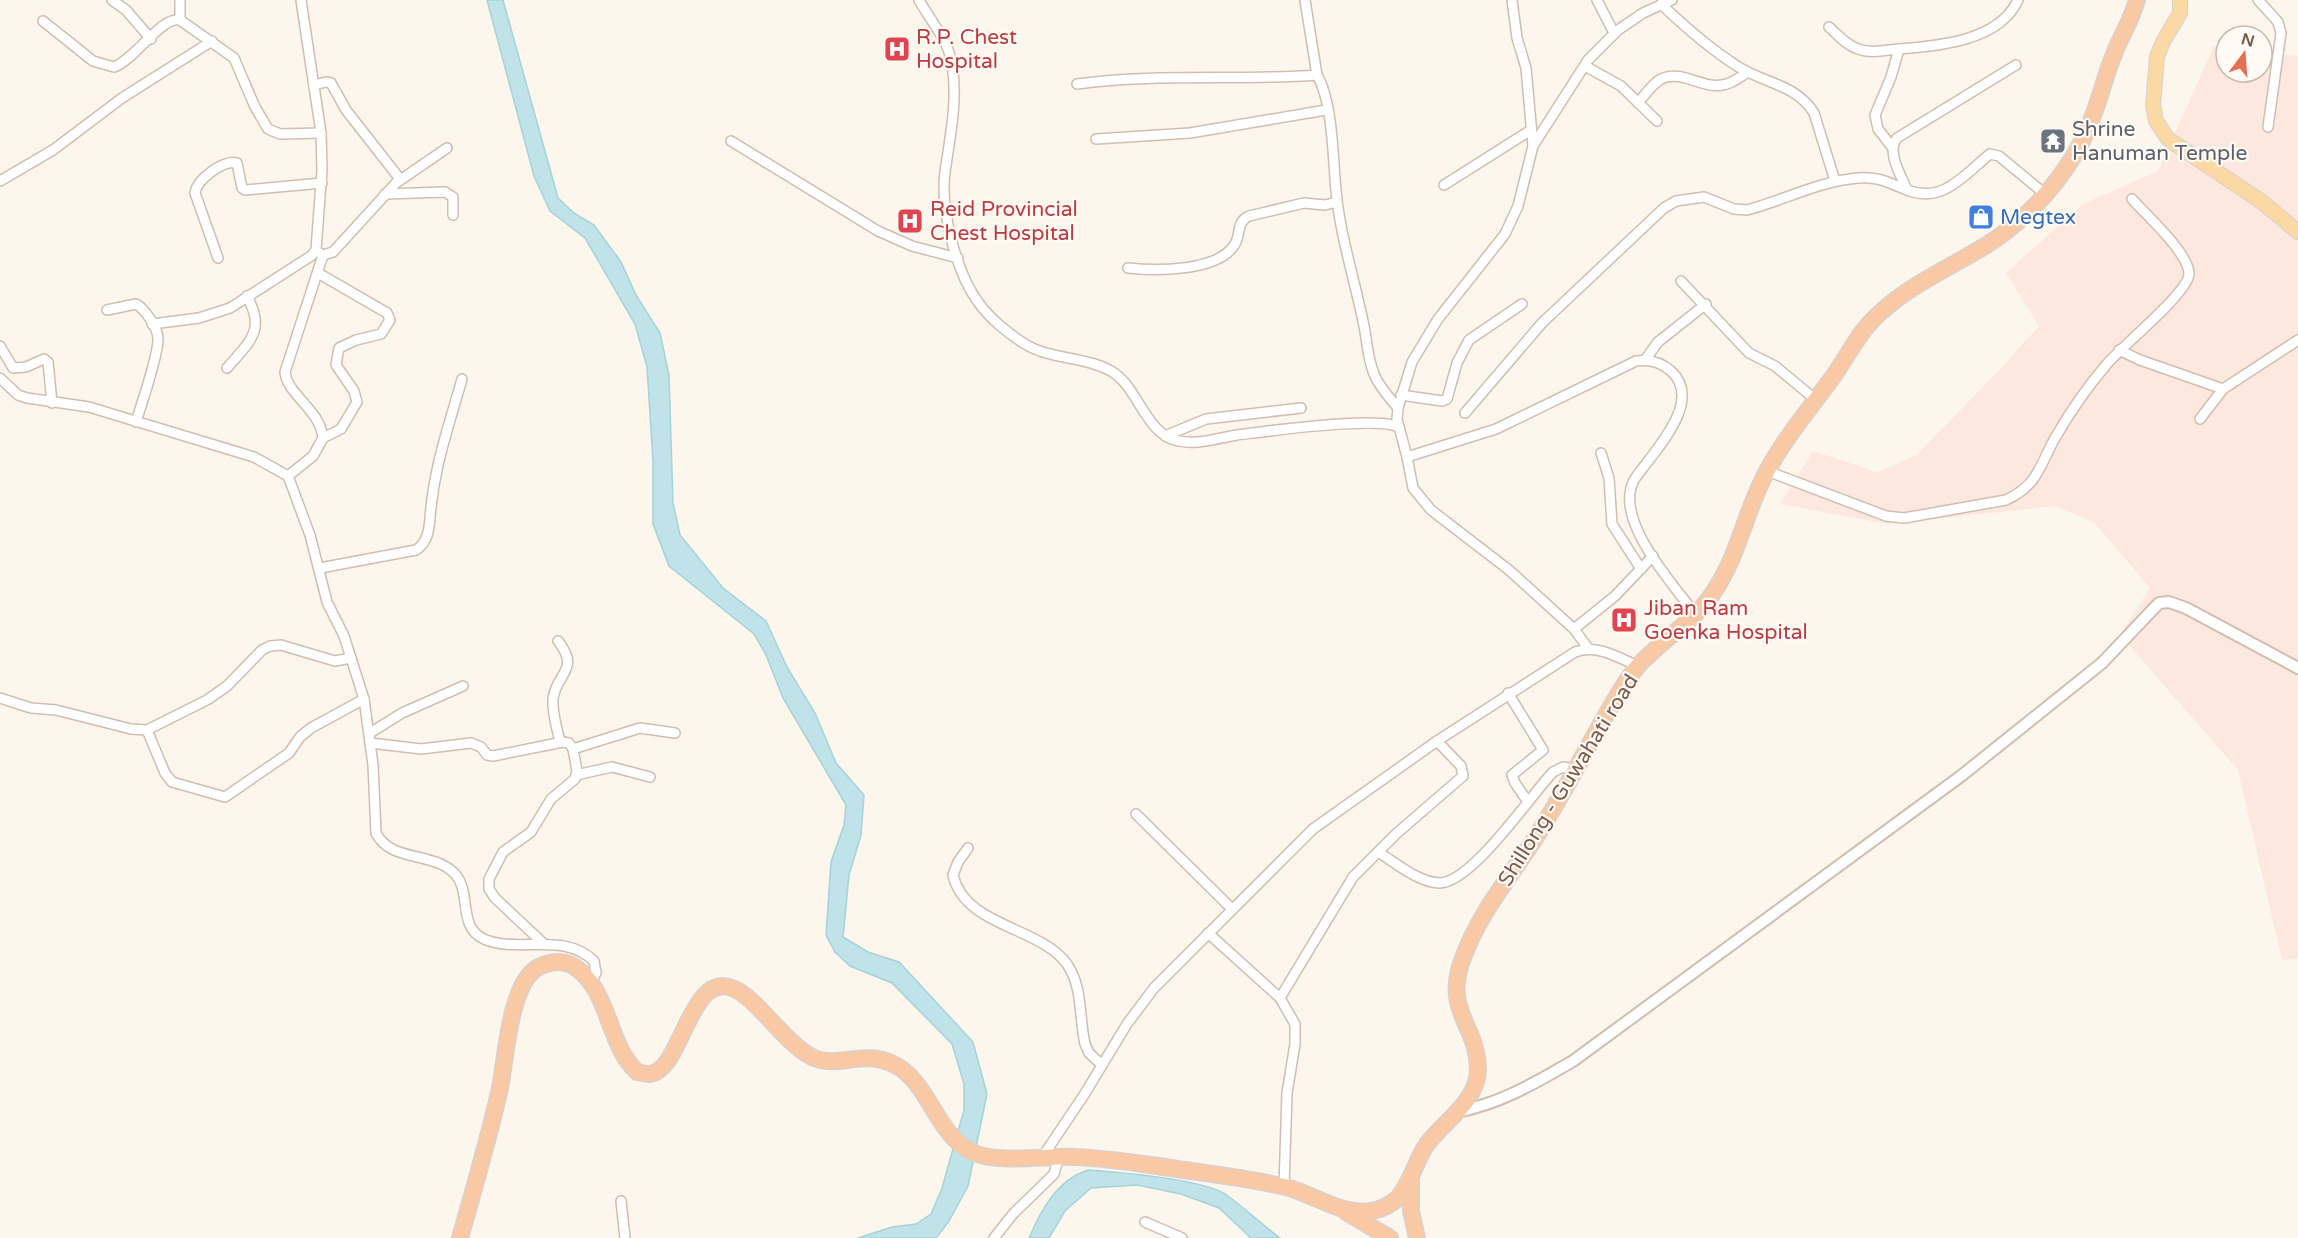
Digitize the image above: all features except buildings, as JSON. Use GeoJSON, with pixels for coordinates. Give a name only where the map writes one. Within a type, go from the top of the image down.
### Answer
{"type":"FeatureCollection","features":[{"type":"Feature","properties":{"kind":"highway","name":"Shillong - Guwahati road"},"geometry":{"type":"LineString","coordinates":[[1343,1210],[1372,1211],[1386,1206],[1400,1195],[1424,1149],[1470,1097],[1478,1074],[1473,1045],[1457,1006],[1455,992],[1459,966],[1481,920],[1528,850],[1612,703],[1638,666],[1696,615],[1720,583],[1767,471],[1870,323],[1887,307],[2009,229],[2045,194],[2073,157],[2088,129],[2114,54],[2137,0]]}},
{"type":"Feature","properties":{"kind":"highway"},"geometry":{"type":"LineString","coordinates":[[460,1238],[500,1089],[521,990],[530,975],[541,965],[552,962],[574,966],[591,982],[622,1051],[637,1072],[651,1074],[665,1064],[705,994],[719,986],[726,986],[740,993],[779,1031],[810,1056],[831,1061],[868,1057],[895,1065],[908,1074],[920,1087],[952,1137],[966,1149],[981,1156],[1000,1159],[1059,1156],[1117,1160],[1284,1187],[1343,1210],[1390,1238]]}},
{"type":"Feature","properties":{"kind":"highway"},"geometry":{"type":"LineString","coordinates":[[1412,1172],[1410,1211],[1417,1238]]}},
{"type":"Feature","properties":{"kind":"main road"},"geometry":{"type":"LineString","coordinates":[[2180,0],[2180,13],[2157,57],[2152,105],[2156,121],[2169,140],[2262,202],[2298,232]]}},
{"type":"Feature","properties":{"kind":"street"},"geometry":{"type":"LineString","coordinates":[[112,0],[126,10],[151,39]]}},
{"type":"Feature","properties":{"kind":"street"},"geometry":{"type":"LineString","coordinates":[[180,0],[180,20]]}},
{"type":"Feature","properties":{"kind":"street"},"geometry":{"type":"LineString","coordinates":[[301,0],[321,133],[322,183],[319,253],[318,273],[285,372],[288,383],[315,416],[323,438]]}},
{"type":"Feature","properties":{"kind":"street"},"geometry":{"type":"LineString","coordinates":[[920,0],[940,33],[952,63],[954,84],[945,174],[945,203],[958,258],[979,304],[1011,333],[1037,350],[1085,360],[1118,375],[1165,436],[1179,441],[1196,442],[1291,429],[1372,423],[1399,427]]}},
{"type":"Feature","properties":{"kind":"street"},"geometry":{"type":"LineString","coordinates":[[1305,0],[1317,75],[1321,82],[1326,110],[1337,202],[1366,332],[1371,365],[1381,388],[1398,408]]}},
{"type":"Feature","properties":{"kind":"street"},"geometry":{"type":"LineString","coordinates":[[1512,0],[1517,39],[1526,68],[1533,146]]}},
{"type":"Feature","properties":{"kind":"street"},"geometry":{"type":"LineString","coordinates":[[1597,0],[1614,33]]}},
{"type":"Feature","properties":{"kind":"street"},"geometry":{"type":"LineString","coordinates":[[1638,666],[1588,648],[1574,629],[1509,570],[1431,510],[1413,488],[1399,427],[1398,408],[1410,367],[1421,344],[1508,228],[1518,206],[1533,146],[1588,60],[1614,33],[1643,13],[1672,0]]}},
{"type":"Feature","properties":{"kind":"street"},"geometry":{"type":"LineString","coordinates":[[1829,27],[1856,49],[1872,52],[1950,43],[1977,34],[2008,18],[2018,0]]}},
{"type":"Feature","properties":{"kind":"street"},"geometry":{"type":"LineString","coordinates":[[2258,0],[2278,22],[2281,33],[2268,127]]}},
{"type":"Feature","properties":{"kind":"street"},"geometry":{"type":"LineString","coordinates":[[1661,4],[1692,33],[1748,72],[1789,88],[1808,103],[1814,113],[1835,181]]}},
{"type":"Feature","properties":{"kind":"street"},"geometry":{"type":"LineString","coordinates":[[43,21],[93,61],[114,67],[151,39],[166,22],[180,20],[234,58],[255,107],[268,129],[280,134],[321,133]]}},
{"type":"Feature","properties":{"kind":"street"},"geometry":{"type":"LineString","coordinates":[[0,181],[53,150],[122,98],[212,41]]}},
{"type":"Feature","properties":{"kind":"street"},"geometry":{"type":"LineString","coordinates":[[1899,49],[1891,78],[1875,116],[1878,129],[1892,147],[1907,190]]}},
{"type":"Feature","properties":{"kind":"street"},"geometry":{"type":"LineString","coordinates":[[1892,147],[1897,138],[1920,122],[2016,65]]}},
{"type":"Feature","properties":{"kind":"street"},"geometry":{"type":"LineString","coordinates":[[1585,66],[1609,77],[1657,121]]}},
{"type":"Feature","properties":{"kind":"street"},"geometry":{"type":"LineString","coordinates":[[1638,103],[1655,84],[1669,77],[1690,79],[1717,86],[1730,83],[1748,72]]}},
{"type":"Feature","properties":{"kind":"street"},"geometry":{"type":"LineString","coordinates":[[1077,84],[1124,78],[1266,79],[1317,75]]}},
{"type":"Feature","properties":{"kind":"street"},"geometry":{"type":"LineString","coordinates":[[314,85],[331,83],[346,110],[400,179]]}},
{"type":"Feature","properties":{"kind":"street"},"geometry":{"type":"LineString","coordinates":[[1096,139],[1190,133],[1326,110]]}},
{"type":"Feature","properties":{"kind":"street"},"geometry":{"type":"LineString","coordinates":[[1444,184],[1531,130]]}},
{"type":"Feature","properties":{"kind":"street"},"geometry":{"type":"LineString","coordinates":[[731,141],[878,231],[912,246],[958,258]]}},
{"type":"Feature","properties":{"kind":"street"},"geometry":{"type":"LineString","coordinates":[[152,324],[213,314],[231,308],[311,256],[333,252],[400,179],[447,148]]}},
{"type":"Feature","properties":{"kind":"street"},"geometry":{"type":"LineString","coordinates":[[1465,413],[1542,323],[1652,219],[1676,201],[1704,197],[1734,209],[1747,210],[1835,181],[1874,178],[1886,180],[1922,194],[1942,192],[1957,183],[1990,154],[1999,156],[2045,194]]}},
{"type":"Feature","properties":{"kind":"street"},"geometry":{"type":"LineString","coordinates":[[218,258],[195,193],[199,183],[225,164],[237,163],[242,188],[245,190],[322,183]]}},
{"type":"Feature","properties":{"kind":"street"},"geometry":{"type":"LineString","coordinates":[[386,194],[445,192],[453,197],[453,215]]}},
{"type":"Feature","properties":{"kind":"street"},"geometry":{"type":"LineString","coordinates":[[1767,471],[1895,517],[1904,518],[2006,500],[2030,485],[2080,400],[2119,350],[2183,290],[2189,276],[2187,263],[2178,249],[2132,199]]}},
{"type":"Feature","properties":{"kind":"street"},"geometry":{"type":"LineString","coordinates":[[1128,268],[1158,271],[1198,266],[1222,255],[1235,244],[1244,218],[1304,203],[1325,205],[1337,202]]}},
{"type":"Feature","properties":{"kind":"street"},"geometry":{"type":"LineString","coordinates":[[288,476],[313,456],[323,438],[341,429],[357,402],[354,391],[336,365],[339,348],[356,340],[381,334],[390,320],[387,313],[318,273]]}},
{"type":"Feature","properties":{"kind":"street"},"geometry":{"type":"LineString","coordinates":[[1681,281],[1706,304],[1749,353],[1775,366],[1816,400]]}},
{"type":"Feature","properties":{"kind":"street"},"geometry":{"type":"LineString","coordinates":[[227,368],[255,330],[257,319],[247,296]]}},
{"type":"Feature","properties":{"kind":"street"},"geometry":{"type":"LineString","coordinates":[[107,310],[136,304],[152,324],[158,339],[136,422]]}},
{"type":"Feature","properties":{"kind":"street"},"geometry":{"type":"LineString","coordinates":[[1401,395],[1442,401],[1447,399],[1457,363],[1469,339],[1522,304]]}},
{"type":"Feature","properties":{"kind":"street"},"geometry":{"type":"LineString","coordinates":[[1645,360],[1658,342],[1706,304]]}},
{"type":"Feature","properties":{"kind":"street"},"geometry":{"type":"LineString","coordinates":[[2200,419],[2223,389],[2298,340]]}},
{"type":"Feature","properties":{"kind":"street"},"geometry":{"type":"LineString","coordinates":[[0,346],[13,368],[26,367],[44,359],[48,362],[52,403]]}},
{"type":"Feature","properties":{"kind":"street"},"geometry":{"type":"LineString","coordinates":[[2119,350],[2140,360],[2223,389]]}},
{"type":"Feature","properties":{"kind":"street"},"geometry":{"type":"LineString","coordinates":[[1407,457],[1496,429],[1636,361],[1645,360],[1671,372],[1678,379],[1683,398],[1677,419],[1629,489],[1630,515],[1653,556],[1696,615]]}},
{"type":"Feature","properties":{"kind":"street"},"geometry":{"type":"LineString","coordinates":[[0,378],[18,395],[52,403],[89,407],[254,457],[288,476],[320,568],[327,602],[344,636],[364,699],[370,738],[376,833],[381,842],[388,848],[438,864],[455,875],[460,882],[470,927],[482,938],[498,942],[563,946],[586,954],[596,968],[591,982]]}},
{"type":"Feature","properties":{"kind":"street"},"geometry":{"type":"LineString","coordinates":[[320,568],[416,550],[422,546],[429,530],[433,480],[439,452],[462,379]]}},
{"type":"Feature","properties":{"kind":"street"},"geometry":{"type":"LineString","coordinates":[[1165,436],[1206,419],[1301,408]]}},
{"type":"Feature","properties":{"kind":"street"},"geometry":{"type":"LineString","coordinates":[[1601,453],[1609,478],[1611,524],[1641,568]]}},
{"type":"Feature","properties":{"kind":"street"},"geometry":{"type":"LineString","coordinates":[[1574,629],[1615,596],[1653,556]]}},
{"type":"Feature","properties":{"kind":"street"},"geometry":{"type":"LineString","coordinates":[[1456,1112],[1481,1108],[1508,1097],[1573,1061],[1970,769],[2102,663],[2159,603],[2169,602],[2186,608],[2298,668]]}},
{"type":"Feature","properties":{"kind":"street"},"geometry":{"type":"LineString","coordinates":[[558,641],[567,656],[568,666],[554,697],[554,719],[560,742]]}},
{"type":"Feature","properties":{"kind":"street"},"geometry":{"type":"LineString","coordinates":[[0,698],[31,708],[56,710],[131,729],[147,730],[207,700],[227,686],[262,650],[270,646],[281,645],[335,662],[351,658]]}},
{"type":"Feature","properties":{"kind":"street"},"geometry":{"type":"LineString","coordinates":[[1040,1156],[1127,1024],[1154,988],[1312,829],[1558,660],[1588,648]]}},
{"type":"Feature","properties":{"kind":"street"},"geometry":{"type":"LineString","coordinates":[[370,738],[402,713],[463,686]]}},
{"type":"Feature","properties":{"kind":"street"},"geometry":{"type":"LineString","coordinates":[[1508,693],[1544,750],[1512,774],[1515,783],[1528,802]]}},
{"type":"Feature","properties":{"kind":"street"},"geometry":{"type":"LineString","coordinates":[[147,730],[165,773],[172,782],[225,797],[277,763],[311,728],[328,721],[364,699]]}},
{"type":"Feature","properties":{"kind":"street"},"geometry":{"type":"LineString","coordinates":[[573,749],[640,728],[675,733]]}},
{"type":"Feature","properties":{"kind":"street"},"geometry":{"type":"LineString","coordinates":[[370,738],[421,749],[471,743],[481,747],[487,755],[493,756],[560,742],[569,743],[573,749],[576,775]]}},
{"type":"Feature","properties":{"kind":"street"},"geometry":{"type":"LineString","coordinates":[[1280,998],[1353,877],[1463,776],[1461,766],[1437,741]]}},
{"type":"Feature","properties":{"kind":"street"},"geometry":{"type":"LineString","coordinates":[[544,944],[495,898],[489,889],[489,879],[503,852],[531,832],[551,799],[576,775],[612,767],[651,777]]}},
{"type":"Feature","properties":{"kind":"street"},"geometry":{"type":"LineString","coordinates":[[1378,852],[1424,879],[1448,882],[1473,864],[1553,771],[1563,767],[1575,769]]}},
{"type":"Feature","properties":{"kind":"street"},"geometry":{"type":"LineString","coordinates":[[1136,814],[1232,909]]}},
{"type":"Feature","properties":{"kind":"street"},"geometry":{"type":"LineString","coordinates":[[968,848],[958,862],[953,875],[960,893],[979,910],[1041,944],[1066,964],[1075,980],[1085,1044],[1102,1065]]}},
{"type":"Feature","properties":{"kind":"street"},"geometry":{"type":"LineString","coordinates":[[1208,933],[1280,998],[1292,1016],[1296,1033],[1288,1075],[1284,1187]]}},
{"type":"Feature","properties":{"kind":"street"},"geometry":{"type":"LineString","coordinates":[[994,1238],[1013,1214],[1054,1174],[1059,1156]]}},
{"type":"Feature","properties":{"kind":"street"},"geometry":{"type":"LineString","coordinates":[[621,1201],[625,1238]]}},
{"type":"Feature","properties":{"kind":"street"},"geometry":{"type":"LineString","coordinates":[[1145,1222],[1182,1238]]}},
{"type":"Feature","properties":{"kind":"shaded area"},"geometry":{"type":"Polygon","coordinates":[[[2214,46],[2214,84],[2274,84],[2274,53],[2298,56],[2298,959],[2282,960],[2238,770],[2120,635],[2150,588],[2095,523],[2056,506],[1887,524],[1780,504],[1813,451],[1877,472],[1917,455],[2039,326],[2006,273],[2083,204],[2158,171],[2214,46]]]}},
{"type":"Feature","properties":{"kind":"water"},"geometry":{"type":"Polygon","coordinates":[[[487,0],[503,0],[558,198],[574,213],[594,225],[621,262],[636,295],[660,333],[669,375],[673,503],[680,535],[723,588],[766,621],[787,667],[815,713],[836,763],[864,795],[861,835],[849,875],[843,937],[868,952],[899,962],[973,1042],[987,1094],[968,1186],[949,1221],[936,1238],[858,1238],[892,1227],[916,1224],[931,1214],[942,1188],[964,1110],[964,1084],[952,1044],[892,983],[850,966],[835,952],[826,935],[831,862],[844,825],[846,805],[783,698],[766,655],[754,634],[669,566],[653,524],[653,461],[647,367],[635,324],[585,238],[550,211],[534,176],[487,0]]]}},
{"type":"Feature","properties":{"kind":"water"},"geometry":{"type":"Polygon","coordinates":[[[1088,1170],[1179,1180],[1214,1189],[1232,1199],[1280,1238],[1251,1238],[1219,1208],[1181,1194],[1137,1185],[1091,1188],[1065,1211],[1049,1238],[1029,1238],[1051,1197],[1067,1181],[1088,1170]]]}},
{"type":"Feature","properties":{"kind":"place","name":"R.P. Chest Hospital"},"geometry":{"type":"Point","coordinates":[897,49]}},
{"type":"Feature","properties":{"kind":"place","name":"Shrine Hanuman Temple"},"geometry":{"type":"Point","coordinates":[2053,141]}},
{"type":"Feature","properties":{"kind":"place","name":"Megtex"},"geometry":{"type":"Point","coordinates":[1981,217]}},
{"type":"Feature","properties":{"kind":"place","name":"Reid Provincial Chest Hospital"},"geometry":{"type":"Point","coordinates":[910,221]}},
{"type":"Feature","properties":{"kind":"place","name":"Jiban Ram Goenka Hospital"},"geometry":{"type":"Point","coordinates":[1624,620]}}]}
